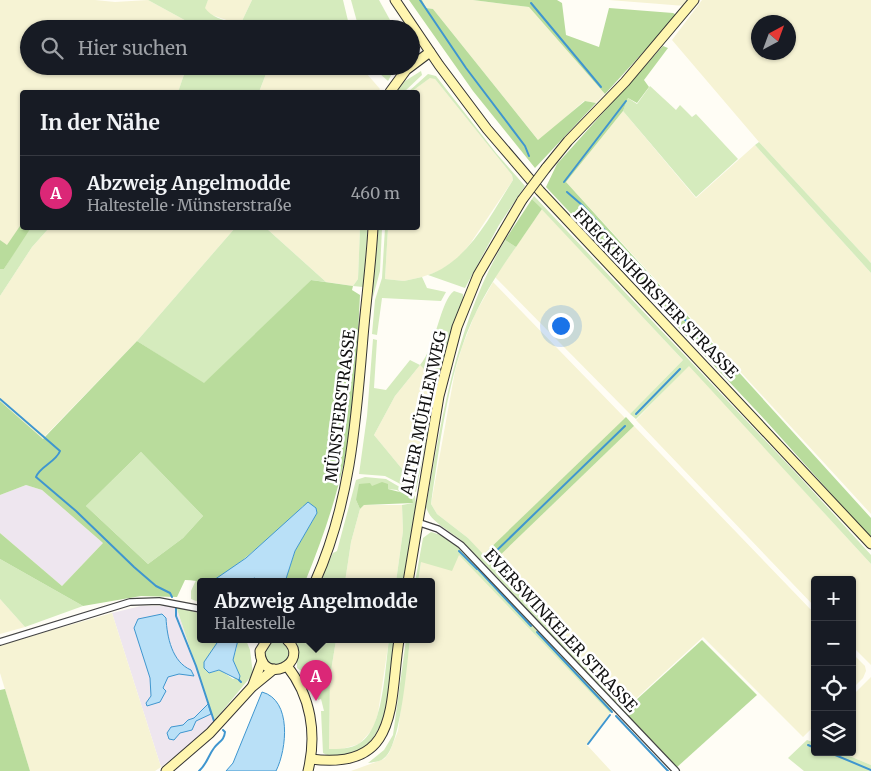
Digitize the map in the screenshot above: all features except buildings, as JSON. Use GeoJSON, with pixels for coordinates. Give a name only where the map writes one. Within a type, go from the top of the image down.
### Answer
{"type":"FeatureCollection","features":[{"type":"Feature","properties":{"kind":"main road"},"geometry":{"type":"LineString","coordinates":[[395,0],[408,20]]}},
{"type":"Feature","properties":{"kind":"main road","name":"ALTER MÜHLENWEG"},"geometry":{"type":"LineString","coordinates":[[409,578],[441,387],[457,327],[487,258],[522,200],[546,168],[638,67],[694,0]]}},
{"type":"Feature","properties":{"kind":"main road"},"geometry":{"type":"LineString","coordinates":[[420,37],[430,52],[420,60]]}},
{"type":"Feature","properties":{"kind":"main road","name":"FRECKENHORSTER STRASSE"},"geometry":{"type":"LineString","coordinates":[[430,52],[487,130],[540,191],[871,544]]}},
{"type":"Feature","properties":{"kind":"main road"},"geometry":{"type":"LineString","coordinates":[[391,90],[402,75]]}},
{"type":"Feature","properties":{"kind":"main road","name":"MÜNSTERSTRASSE"},"geometry":{"type":"LineString","coordinates":[[317,578],[331,542],[348,479],[356,427],[374,230]]}},
{"type":"Feature","properties":{"kind":"main road"},"geometry":{"type":"LineString","coordinates":[[252,687],[262,661],[260,651],[263,643]]}},
{"type":"Feature","properties":{"kind":"main road"},"geometry":{"type":"LineString","coordinates":[[288,643],[293,652],[288,666]]}},
{"type":"Feature","properties":{"kind":"main road"},"geometry":{"type":"LineString","coordinates":[[311,759],[333,762],[351,761],[366,754],[378,745],[387,725],[399,643]]}},
{"type":"Feature","properties":{"kind":"main road"},"geometry":{"type":"LineString","coordinates":[[262,661],[274,670]]}},
{"type":"Feature","properties":{"kind":"main road"},"geometry":{"type":"LineString","coordinates":[[166,771],[210,733],[252,687],[274,670],[288,666]]}},
{"type":"Feature","properties":{"kind":"main road"},"geometry":{"type":"LineString","coordinates":[[288,666],[298,681],[310,714],[313,736],[308,771]]}},
{"type":"Feature","properties":{"kind":"street","name":"EVERSWINKELER STRASSE"},"geometry":{"type":"LineString","coordinates":[[417,522],[438,529],[461,545],[676,771]]}},
{"type":"Feature","properties":{"kind":"street"},"geometry":{"type":"LineString","coordinates":[[0,642],[130,602],[159,601],[197,608]]}},
{"type":"Feature","properties":{"kind":"shaded area"},"geometry":{"type":"Polygon","coordinates":[[[0,0],[95,0],[115,2],[148,0],[185,20],[20,20],[20,75],[184,75],[179,90],[20,90],[20,226],[7,246],[0,240],[0,0]]]}},
{"type":"Feature","properties":{"kind":"shaded area"},"geometry":{"type":"Polygon","coordinates":[[[208,0],[252,0],[242,20],[226,20],[209,14],[204,8],[208,0]]]}},
{"type":"Feature","properties":{"kind":"shaded area"},"geometry":{"type":"Polygon","coordinates":[[[422,0],[473,0],[529,7],[605,94],[596,103],[584,101],[539,141],[433,9],[426,8],[422,0]]]}},
{"type":"Feature","properties":{"kind":"shaded area"},"geometry":{"type":"Polygon","coordinates":[[[609,0],[689,0],[685,6],[609,0]]]}},
{"type":"Feature","properties":{"kind":"shaded area"},"geometry":{"type":"Polygon","coordinates":[[[702,0],[871,0],[871,263],[759,142],[672,40],[702,0]]]}},
{"type":"Feature","properties":{"kind":"shaded area"},"geometry":{"type":"Polygon","coordinates":[[[266,75],[368,75],[380,89],[379,90],[260,90],[266,75]]]}},
{"type":"Feature","properties":{"kind":"shaded area"},"geometry":{"type":"Polygon","coordinates":[[[431,77],[435,79],[512,175],[513,180],[470,244],[458,258],[439,271],[404,281],[385,279],[388,230],[420,230],[420,90],[414,90],[431,77]]]}},
{"type":"Feature","properties":{"kind":"shaded area"},"geometry":{"type":"Polygon","coordinates":[[[623,111],[696,198],[755,145],[871,273],[871,514],[566,182],[623,111]]]}},
{"type":"Feature","properties":{"kind":"shaded area"},"geometry":{"type":"Polygon","coordinates":[[[542,209],[683,360],[630,414],[495,277],[542,209]]]}},
{"type":"Feature","properties":{"kind":"shaded area"},"geometry":{"type":"Polygon","coordinates":[[[47,230],[233,230],[137,341],[42,439],[0,401],[0,296],[32,247],[47,230]]]}},
{"type":"Feature","properties":{"kind":"shaded area"},"geometry":{"type":"Polygon","coordinates":[[[268,230],[360,230],[358,279],[353,286],[326,282],[268,230]]]}},
{"type":"Feature","properties":{"kind":"shaded area"},"geometry":{"type":"Polygon","coordinates":[[[493,282],[625,418],[483,555],[468,538],[437,514],[431,504],[455,371],[475,314],[493,282]]]}},
{"type":"Feature","properties":{"kind":"shaded area"},"geometry":{"type":"Polygon","coordinates":[[[420,365],[433,378],[412,481],[374,435],[395,396],[420,365]]]}},
{"type":"Feature","properties":{"kind":"shaded area"},"geometry":{"type":"Polygon","coordinates":[[[689,365],[871,564],[871,665],[856,650],[856,576],[811,576],[811,603],[636,420],[689,365]]]}},
{"type":"Feature","properties":{"kind":"shaded area"},"geometry":{"type":"Polygon","coordinates":[[[634,426],[811,610],[811,729],[803,737],[703,637],[627,707],[491,564],[634,426]]]}},
{"type":"Feature","properties":{"kind":"shaded area"},"geometry":{"type":"Polygon","coordinates":[[[26,485],[42,490],[103,543],[62,586],[0,533],[0,495],[26,485]]]}},
{"type":"Feature","properties":{"kind":"shaded area"},"geometry":{"type":"Polygon","coordinates":[[[364,505],[402,505],[403,531],[397,578],[346,578],[351,542],[360,509],[364,505]]]}},
{"type":"Feature","properties":{"kind":"shaded area"},"geometry":{"type":"Polygon","coordinates":[[[459,554],[610,713],[587,745],[611,771],[351,771],[384,759],[389,753],[398,731],[410,643],[435,643],[435,578],[419,578],[421,562],[459,554]]]}},
{"type":"Feature","properties":{"kind":"shaded area"},"geometry":{"type":"Polygon","coordinates":[[[0,599],[25,627],[0,634],[0,599]]]}},
{"type":"Feature","properties":{"kind":"shaded area"},"geometry":{"type":"Polygon","coordinates":[[[141,606],[176,606],[214,721],[194,741],[161,767],[112,613],[141,606]]]}},
{"type":"Feature","properties":{"kind":"shaded area"},"geometry":{"type":"Polygon","coordinates":[[[112,613],[161,767],[155,771],[30,771],[0,673],[0,645],[112,613]]]}},
{"type":"Feature","properties":{"kind":"shaded area"},"geometry":{"type":"Polygon","coordinates":[[[336,643],[389,643],[378,713],[373,729],[359,744],[342,749],[329,749],[330,677],[336,643]]]}},
{"type":"Feature","properties":{"kind":"shaded area"},"geometry":{"type":"Polygon","coordinates":[[[856,657],[865,666],[866,671],[863,678],[856,685],[856,657]]]}},
{"type":"Feature","properties":{"kind":"shaded area"},"geometry":{"type":"Polygon","coordinates":[[[871,677],[871,765],[850,756],[856,756],[856,692],[871,677]]]}},
{"type":"Feature","properties":{"kind":"green space"},"geometry":{"type":"Polygon","coordinates":[[[148,0],[208,0],[205,8],[208,12],[224,20],[185,20],[148,0]]]}},
{"type":"Feature","properties":{"kind":"green space"},"geometry":{"type":"Polygon","coordinates":[[[252,0],[343,0],[348,20],[242,20],[252,0]]]}},
{"type":"Feature","properties":{"kind":"green space"},"geometry":{"type":"Polygon","coordinates":[[[351,0],[379,0],[390,20],[357,20],[351,0]]]}},
{"type":"Feature","properties":{"kind":"green space"},"geometry":{"type":"Polygon","coordinates":[[[409,0],[422,0],[426,8],[433,9],[538,140],[585,101],[596,103],[535,168],[473,91],[409,0]]]}},
{"type":"Feature","properties":{"kind":"green space"},"geometry":{"type":"Polygon","coordinates":[[[473,0],[557,0],[562,3],[566,35],[599,47],[609,8],[673,13],[677,15],[605,94],[529,7],[473,0]]]}},
{"type":"Feature","properties":{"kind":"green space"},"geometry":{"type":"Polygon","coordinates":[[[663,46],[668,48],[644,80],[649,87],[637,103],[628,98],[623,111],[566,182],[871,518],[871,538],[766,421],[546,187],[557,164],[663,46]]]}},
{"type":"Feature","properties":{"kind":"green space"},"geometry":{"type":"Polygon","coordinates":[[[420,72],[422,75],[406,90],[398,90],[405,81],[415,75],[420,75],[420,72]]]}},
{"type":"Feature","properties":{"kind":"green space"},"geometry":{"type":"Polygon","coordinates":[[[428,74],[436,76],[496,153],[525,186],[499,225],[465,288],[428,275],[443,268],[455,259],[478,235],[513,180],[512,175],[435,79],[430,78],[414,90],[410,90],[428,74]]]}},
{"type":"Feature","properties":{"kind":"green space"},"geometry":{"type":"Polygon","coordinates":[[[184,75],[266,75],[260,90],[179,90],[184,75]]]}},
{"type":"Feature","properties":{"kind":"green space"},"geometry":{"type":"Polygon","coordinates":[[[381,75],[391,75],[388,81],[381,75]]]}},
{"type":"Feature","properties":{"kind":"green space"},"geometry":{"type":"Polygon","coordinates":[[[650,86],[676,110],[680,105],[692,117],[696,114],[738,159],[696,197],[623,111],[628,98],[637,104],[650,86]]]}},
{"type":"Feature","properties":{"kind":"green space"},"geometry":{"type":"Polygon","coordinates":[[[759,142],[871,263],[871,273],[755,145],[759,142]]]}},
{"type":"Feature","properties":{"kind":"green space"},"geometry":{"type":"Polygon","coordinates":[[[534,196],[796,473],[871,555],[871,564],[689,366],[636,419],[630,414],[683,360],[532,199],[534,196]]]}},
{"type":"Feature","properties":{"kind":"green space"},"geometry":{"type":"Polygon","coordinates":[[[532,199],[542,209],[516,247],[505,240],[532,199]]]}},
{"type":"Feature","properties":{"kind":"green space"},"geometry":{"type":"Polygon","coordinates":[[[20,226],[20,230],[29,230],[4,269],[0,269],[0,240],[7,245],[20,226]]]}},
{"type":"Feature","properties":{"kind":"green space"},"geometry":{"type":"Polygon","coordinates":[[[28,230],[47,230],[32,247],[0,296],[0,269],[4,269],[28,230]]]}},
{"type":"Feature","properties":{"kind":"green space"},"geometry":{"type":"Polygon","coordinates":[[[233,230],[268,230],[326,282],[311,280],[204,384],[137,341],[233,230]]]}},
{"type":"Feature","properties":{"kind":"green space"},"geometry":{"type":"Polygon","coordinates":[[[360,230],[368,230],[363,287],[353,286],[358,279],[360,230]]]}},
{"type":"Feature","properties":{"kind":"green space"},"geometry":{"type":"Polygon","coordinates":[[[377,230],[382,230],[380,271],[373,297],[372,281],[377,230]]]}},
{"type":"Feature","properties":{"kind":"green space"},"geometry":{"type":"Polygon","coordinates":[[[385,230],[388,230],[385,279],[404,281],[422,277],[427,288],[446,292],[441,301],[382,298],[377,335],[372,334],[375,300],[382,278],[385,230]]]}},
{"type":"Feature","properties":{"kind":"green space"},"geometry":{"type":"Polygon","coordinates":[[[505,240],[516,247],[492,283],[479,307],[467,333],[456,365],[443,425],[431,504],[437,514],[468,538],[627,707],[624,711],[461,540],[431,517],[426,507],[453,369],[474,304],[505,240]]]}},
{"type":"Feature","properties":{"kind":"green space"},"geometry":{"type":"Polygon","coordinates":[[[311,280],[353,286],[352,290],[360,295],[355,379],[348,442],[332,508],[307,578],[286,578],[295,551],[317,513],[303,506],[243,560],[219,578],[197,578],[197,581],[185,580],[177,597],[141,596],[83,606],[0,559],[0,533],[62,586],[103,543],[42,490],[26,485],[0,495],[0,401],[43,439],[137,341],[204,383],[311,280]],[[141,452],[86,506],[148,564],[183,538],[203,516],[141,452]]]}},
{"type":"Feature","properties":{"kind":"green space"},"geometry":{"type":"Polygon","coordinates":[[[454,291],[463,294],[463,300],[439,373],[416,492],[385,476],[359,474],[367,416],[373,339],[377,340],[374,388],[386,390],[410,360],[420,365],[430,347],[449,296],[454,291]],[[420,365],[395,396],[374,435],[412,481],[433,378],[420,365]]]}},
{"type":"Feature","properties":{"kind":"green space"},"geometry":{"type":"Polygon","coordinates":[[[626,417],[634,426],[491,564],[483,555],[626,417]]]}},
{"type":"Feature","properties":{"kind":"green space"},"geometry":{"type":"Polygon","coordinates":[[[141,452],[203,516],[183,538],[148,564],[86,506],[141,452]]]}},
{"type":"Feature","properties":{"kind":"green space"},"geometry":{"type":"Polygon","coordinates":[[[365,477],[386,479],[415,496],[416,504],[404,578],[397,578],[403,531],[402,505],[413,503],[397,490],[388,489],[356,500],[360,509],[351,542],[346,578],[321,578],[333,553],[337,551],[356,480],[365,477]]]}},
{"type":"Feature","properties":{"kind":"green space"},"geometry":{"type":"Polygon","coordinates":[[[382,482],[388,484],[388,489],[411,495],[413,503],[364,505],[360,509],[356,500],[359,484],[370,483],[372,486],[382,482]]]}},
{"type":"Feature","properties":{"kind":"green space"},"geometry":{"type":"Polygon","coordinates":[[[431,532],[444,536],[461,549],[613,710],[610,713],[459,555],[452,571],[421,562],[419,578],[416,578],[423,538],[431,532]]]}},
{"type":"Feature","properties":{"kind":"green space"},"geometry":{"type":"Polygon","coordinates":[[[0,559],[83,606],[25,627],[0,599],[0,559]]]}},
{"type":"Feature","properties":{"kind":"green space"},"geometry":{"type":"Polygon","coordinates":[[[197,580],[197,601],[191,599],[191,591],[197,580]]]}},
{"type":"Feature","properties":{"kind":"green space"},"geometry":{"type":"Polygon","coordinates":[[[176,606],[197,613],[197,643],[217,643],[213,650],[209,673],[220,670],[233,679],[240,676],[233,660],[237,643],[247,643],[250,650],[253,674],[214,721],[176,606]]]}},
{"type":"Feature","properties":{"kind":"green space"},"geometry":{"type":"Polygon","coordinates":[[[702,640],[757,695],[676,768],[624,711],[702,640]]]}},
{"type":"Feature","properties":{"kind":"green space"},"geometry":{"type":"Polygon","coordinates":[[[269,643],[285,643],[289,648],[289,658],[282,665],[272,665],[265,658],[265,648],[269,643]]]}},
{"type":"Feature","properties":{"kind":"green space"},"geometry":{"type":"Polygon","coordinates":[[[295,643],[336,643],[330,677],[329,749],[341,749],[360,743],[368,736],[374,725],[382,696],[389,643],[395,643],[390,689],[381,723],[374,737],[363,748],[339,756],[329,756],[323,753],[321,711],[324,711],[321,699],[318,700],[303,672],[297,668],[295,643]]]}},
{"type":"Feature","properties":{"kind":"green space"},"geometry":{"type":"Polygon","coordinates":[[[406,643],[410,643],[399,723],[394,739],[389,752],[383,759],[368,763],[384,750],[393,735],[406,643]]]}},
{"type":"Feature","properties":{"kind":"green space"},"geometry":{"type":"Polygon","coordinates":[[[5,689],[30,771],[0,771],[0,690],[5,689]]]}},
{"type":"Feature","properties":{"kind":"green space"},"geometry":{"type":"Polygon","coordinates":[[[807,740],[811,742],[811,756],[850,756],[871,765],[871,771],[804,771],[788,758],[807,740]]]}},
{"type":"Feature","properties":{"kind":"water"},"geometry":{"type":"Polygon","coordinates":[[[308,502],[316,508],[317,513],[295,551],[286,578],[217,578],[246,558],[308,502]]]}},
{"type":"Feature","properties":{"kind":"water"},"geometry":{"type":"Polygon","coordinates":[[[162,614],[166,618],[169,641],[175,655],[179,661],[191,670],[194,676],[179,674],[168,677],[163,688],[166,691],[160,702],[147,706],[146,703],[151,696],[150,678],[134,628],[138,619],[162,614]]]}},
{"type":"Feature","properties":{"kind":"water"},"geometry":{"type":"Polygon","coordinates":[[[217,643],[237,643],[233,660],[240,676],[239,680],[219,670],[209,673],[204,668],[204,662],[217,643]]]}},
{"type":"Feature","properties":{"kind":"water"},"geometry":{"type":"Polygon","coordinates":[[[262,692],[272,697],[283,715],[283,750],[276,771],[226,771],[233,763],[262,692]]]}},
{"type":"Feature","properties":{"kind":"water"},"geometry":{"type":"Polygon","coordinates":[[[208,704],[211,714],[196,721],[192,730],[180,733],[174,740],[169,739],[167,733],[171,727],[183,725],[188,720],[194,718],[208,704]]]}},
{"type":"Feature","properties":{"kind":"waterway"},"geometry":{"type":"LineString","coordinates":[[420,0],[466,68],[525,146],[529,156]]}},
{"type":"Feature","properties":{"kind":"waterway"},"geometry":{"type":"LineString","coordinates":[[531,3],[601,87]]}},
{"type":"Feature","properties":{"kind":"waterway"},"geometry":{"type":"LineString","coordinates":[[564,182],[626,101]]}},
{"type":"Feature","properties":{"kind":"waterway"},"geometry":{"type":"LineString","coordinates":[[567,192],[582,205],[697,333],[702,345]]}},
{"type":"Feature","properties":{"kind":"waterway"},"geometry":{"type":"LineString","coordinates":[[636,414],[680,369]]}},
{"type":"Feature","properties":{"kind":"waterway"},"geometry":{"type":"LineString","coordinates":[[0,399],[60,451],[55,458],[40,470],[36,477],[76,511],[134,567],[156,586],[170,593],[172,597]]}},
{"type":"Feature","properties":{"kind":"waterway"},"geometry":{"type":"LineString","coordinates":[[491,556],[625,426]]}},
{"type":"Feature","properties":{"kind":"waterway"},"geometry":{"type":"LineString","coordinates":[[459,551],[477,569]]}},
{"type":"Feature","properties":{"kind":"waterway"},"geometry":{"type":"LineString","coordinates":[[477,568],[531,626]]}},
{"type":"Feature","properties":{"kind":"waterway"},"geometry":{"type":"LineString","coordinates":[[176,607],[176,616],[196,666],[214,721]]}},
{"type":"Feature","properties":{"kind":"waterway"},"geometry":{"type":"LineString","coordinates":[[537,632],[612,712]]}},
{"type":"Feature","properties":{"kind":"waterway"},"geometry":{"type":"LineString","coordinates":[[588,744],[610,715]]}},
{"type":"Feature","properties":{"kind":"waterway"},"geometry":{"type":"LineString","coordinates":[[616,716],[668,771]]}},
{"type":"Feature","properties":{"kind":"waterway"},"geometry":{"type":"LineString","coordinates":[[199,771],[214,748],[224,737],[225,732],[223,730]]}},
{"type":"Feature","properties":{"kind":"waterway"},"geometry":{"type":"LineString","coordinates":[[838,756],[871,770]]}},
{"type":"Feature","properties":{"kind":"place","name":"Abzweig Angelmodde"},"geometry":{"type":"Point","coordinates":[316,701]}}]}
